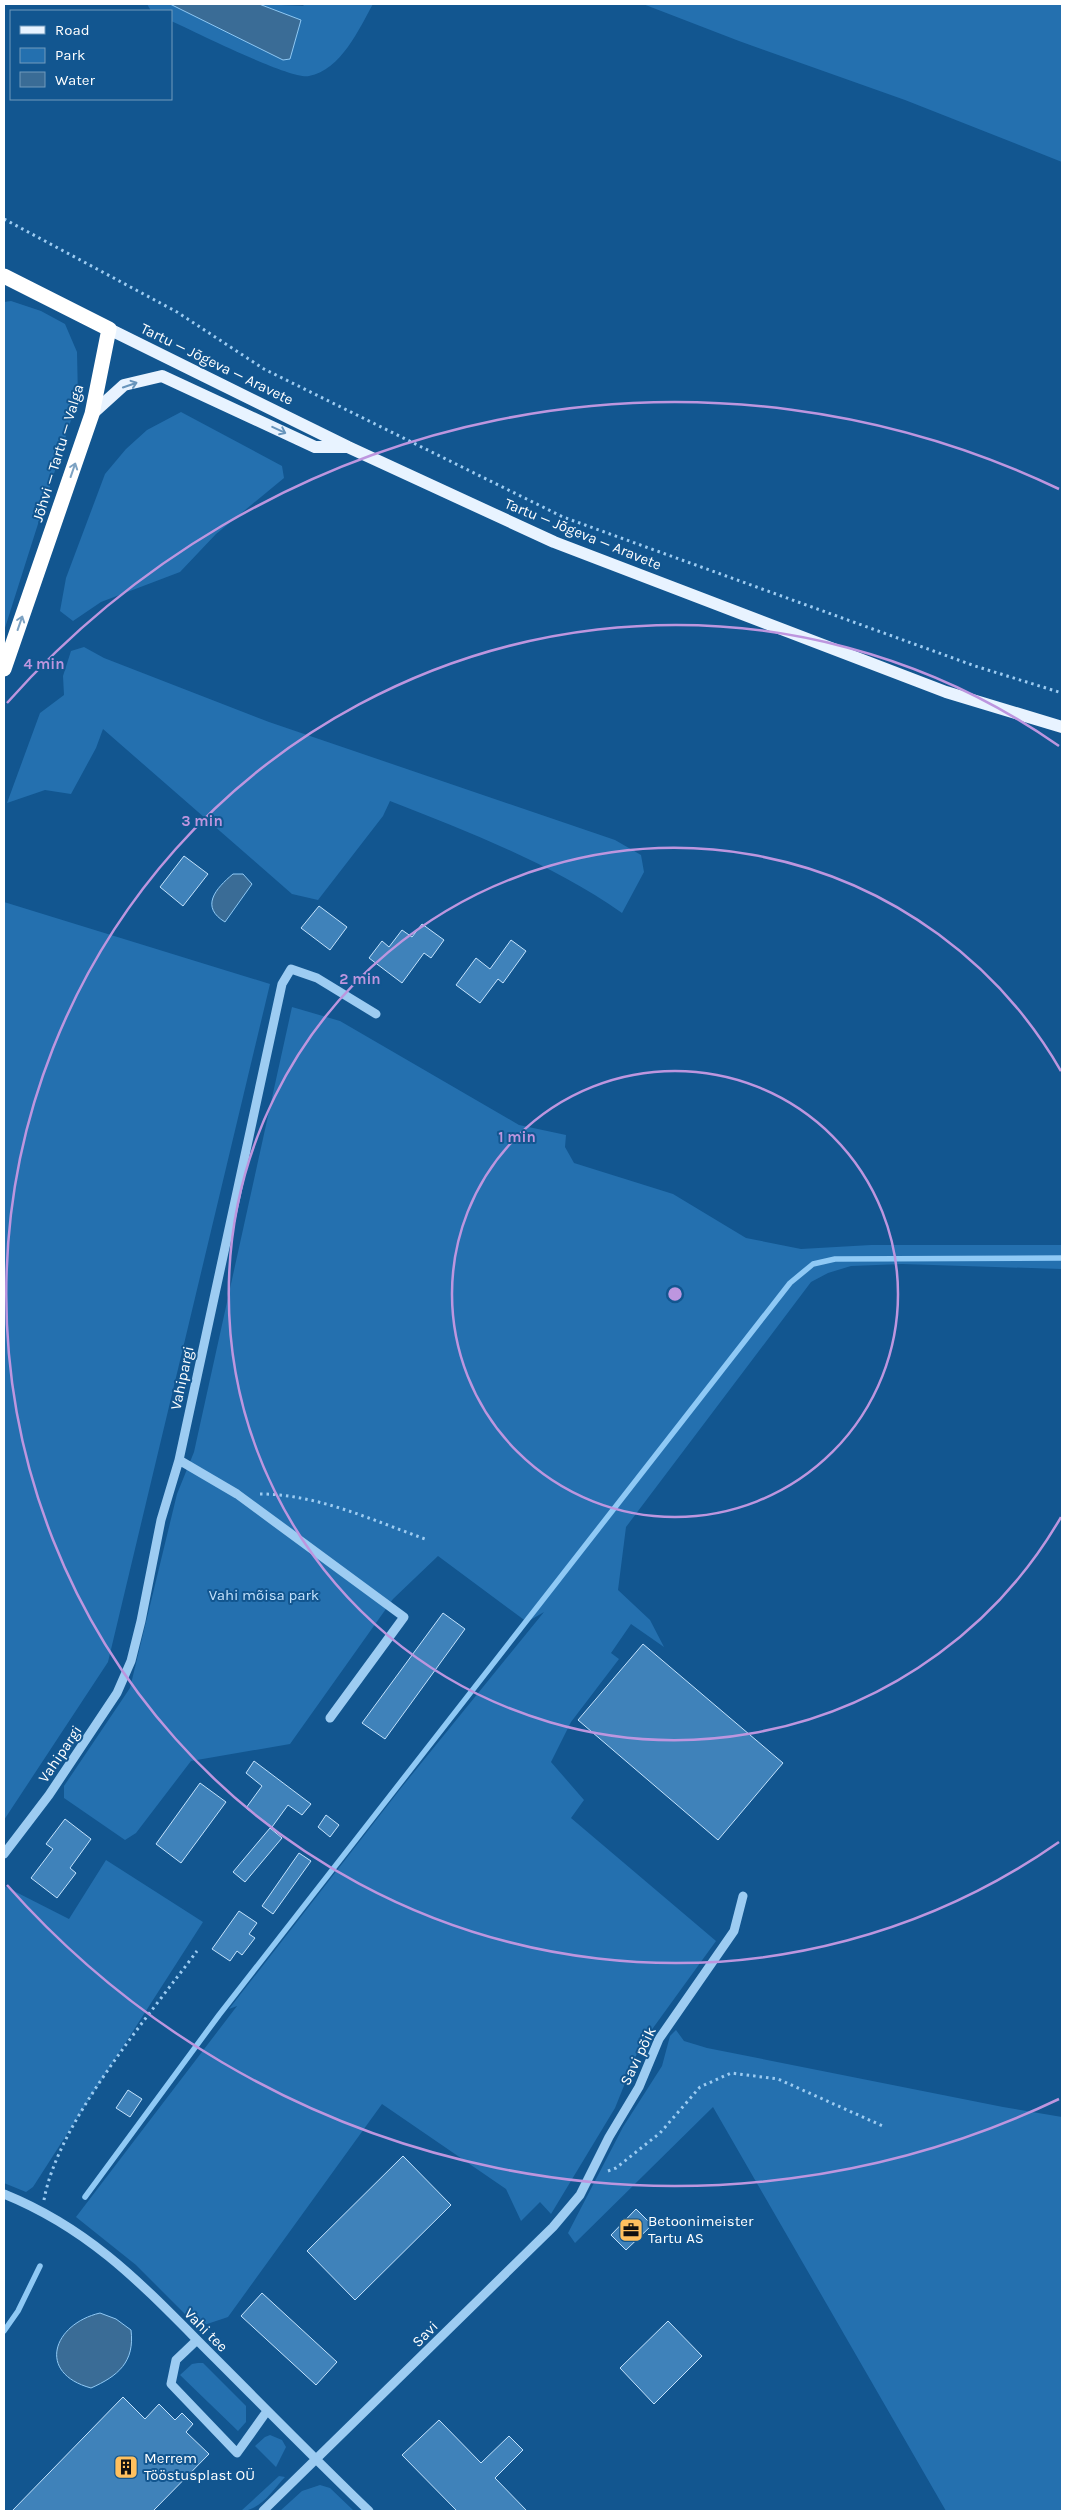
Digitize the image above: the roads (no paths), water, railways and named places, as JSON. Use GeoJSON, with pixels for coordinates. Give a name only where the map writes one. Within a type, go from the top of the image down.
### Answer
{"type":"FeatureCollection","features":[{"type":"Feature","properties":{"kind":"highway"},"geometry":{"type":"LineString","coordinates":[[8,281],[109,328]]}},
{"type":"Feature","properties":{"kind":"highway","name":"Jõhvi — Tartu — Valga"},"geometry":{"type":"LineString","coordinates":[[4,669],[92,414],[109,328]]}},
{"type":"Feature","properties":{"kind":"main road","name":"Tartu — Jõgeva — Aravete"},"geometry":{"type":"LineString","coordinates":[[109,328],[348,447],[554,542],[946,692],[1062,727]]}},
{"type":"Feature","properties":{"kind":"main road"},"geometry":{"type":"LineString","coordinates":[[92,414],[124,385],[162,376],[315,447],[348,447]]}},
{"type":"Feature","properties":{"kind":"street","name":"Vahipargi"},"geometry":{"type":"LineString","coordinates":[[4,1854],[49,1795],[117,1693],[131,1661],[140,1629],[161,1520],[179,1460],[282,984],[291,969],[317,978],[376,1014]]}},
{"type":"Feature","properties":{"kind":"street"},"geometry":{"type":"LineString","coordinates":[[179,1460],[237,1494],[404,1617],[330,1718]]}},
{"type":"Feature","properties":{"kind":"street","name":"Savi põik"},"geometry":{"type":"LineString","coordinates":[[553,2227],[580,2195],[639,2087],[660,2039],[734,1931],[743,1896]]}},
{"type":"Feature","properties":{"kind":"street","name":"Vahi tee"},"geometry":{"type":"LineString","coordinates":[[4,2194],[64,2222],[106,2252],[146,2288],[369,2511]]}},
{"type":"Feature","properties":{"kind":"street","name":"Savi"},"geometry":{"type":"LineString","coordinates":[[262,2511],[553,2227]]}},
{"type":"Feature","properties":{"kind":"street"},"geometry":{"type":"LineString","coordinates":[[197,2340],[176,2360],[171,2384],[237,2454],[268,2411]]}},
{"type":"Feature","properties":{"kind":"water"},"geometry":{"type":"Polygon","coordinates":[[[170,4],[259,4],[301,20],[290,59],[283,60],[170,4]]]}},
{"type":"Feature","properties":{"kind":"water"},"geometry":{"type":"Polygon","coordinates":[[[233,874],[243,874],[252,884],[225,922],[213,910],[213,898],[221,886],[233,874]]]}},
{"type":"Feature","properties":{"kind":"water"},"geometry":{"type":"Polygon","coordinates":[[[100,2313],[116,2319],[131,2330],[132,2341],[127,2359],[117,2373],[91,2388],[74,2381],[63,2372],[57,2361],[57,2349],[62,2338],[71,2327],[84,2319],[100,2313]]]}},
{"type":"Feature","properties":{"kind":"waterway"},"geometry":{"type":"LineString","coordinates":[[85,2197],[219,2015],[790,1283],[813,1264],[835,1259],[1062,1258]]}},
{"type":"Feature","properties":{"kind":"waterway"},"geometry":{"type":"LineString","coordinates":[[4,2331],[18,2311],[40,2266]]}},
{"type":"Feature","properties":{"kind":"place","name":"Betoonimeister Tartu AS"},"geometry":{"type":"Point","coordinates":[631,2230]}},
{"type":"Feature","properties":{"kind":"place","name":"Merrem Tööstusplast OÜ"},"geometry":{"type":"Point","coordinates":[126,2467]}},
{"type":"Feature","properties":{"kind":"park label","name":"Vahi mõisa park"},"geometry":{"type":"Point","coordinates":[264,1595]}}]}
